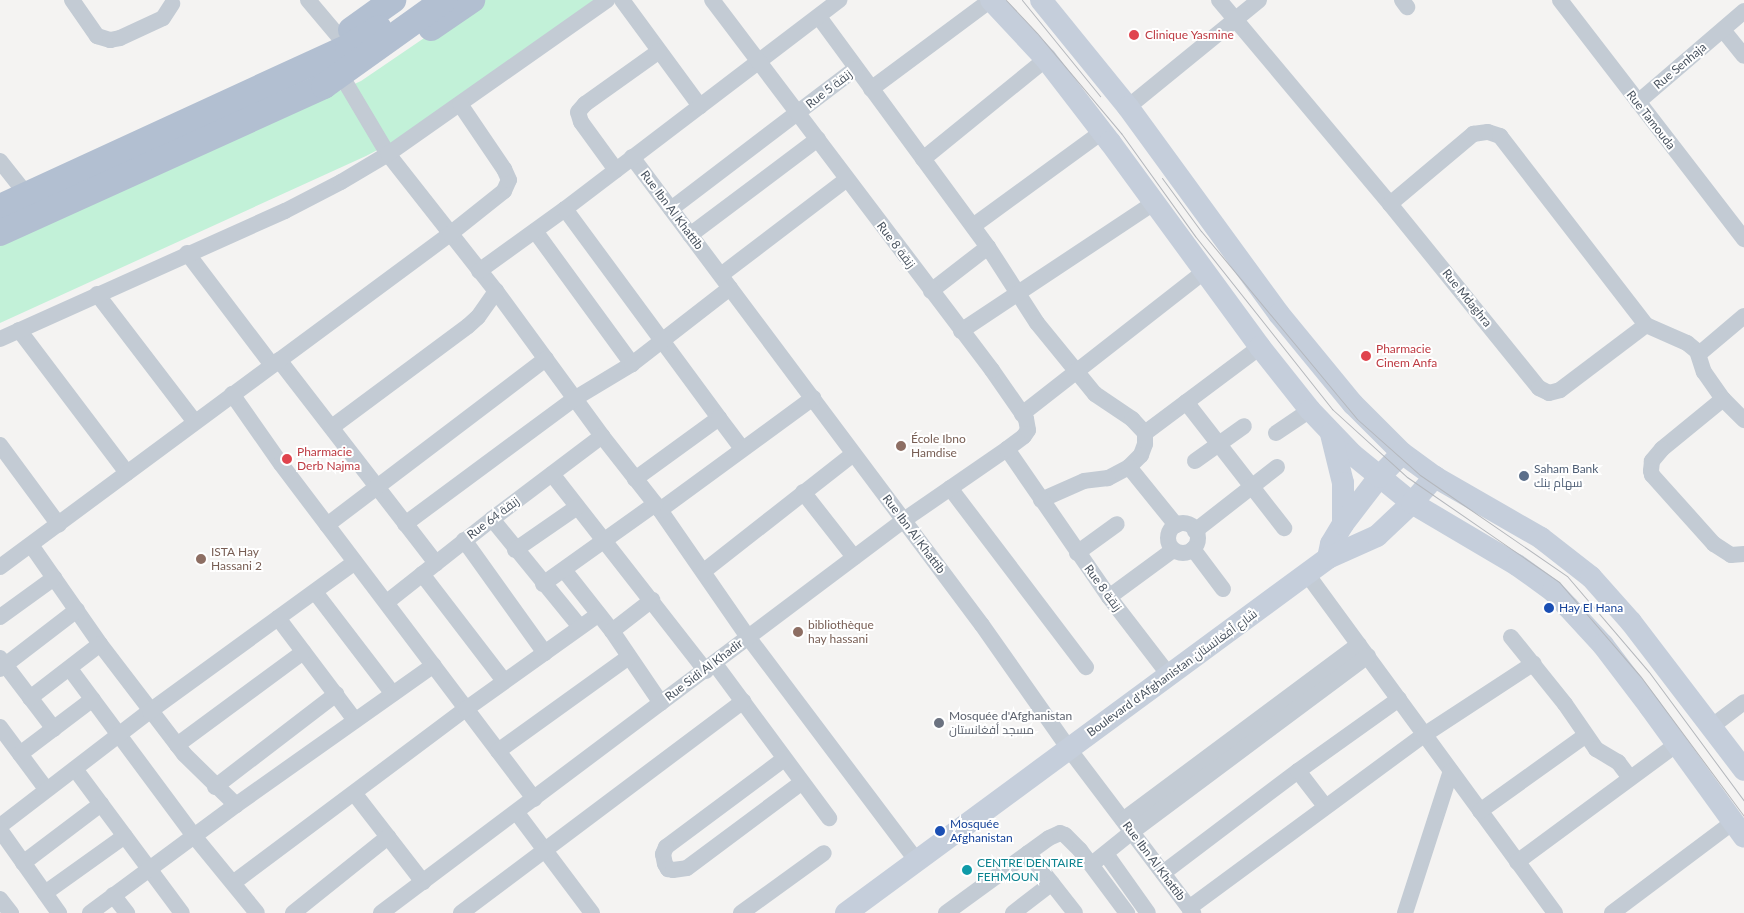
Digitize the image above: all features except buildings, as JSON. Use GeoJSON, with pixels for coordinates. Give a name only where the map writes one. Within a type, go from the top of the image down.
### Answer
{"type":"FeatureCollection","features":[{"type":"Feature","properties":{"kind":"main road"},"geometry":{"type":"LineString","coordinates":[[321,58],[340,38],[393,0]]}},
{"type":"Feature","properties":{"kind":"main road"},"geometry":{"type":"LineString","coordinates":[[0,207],[348,47],[421,0]]}},
{"type":"Feature","properties":{"kind":"main road"},"geometry":{"type":"LineString","coordinates":[[336,81],[444,0]]}},
{"type":"Feature","properties":{"kind":"main road"},"geometry":{"type":"LineString","coordinates":[[0,233],[385,59],[472,0]]}},
{"type":"Feature","properties":{"kind":"main road"},"geometry":{"type":"LineString","coordinates":[[991,0],[1046,59],[1260,347],[1310,410],[1331,433],[1412,503],[1516,566],[1553,591],[1603,645],[1738,830]]}},
{"type":"Feature","properties":{"kind":"main road"},"geometry":{"type":"LineString","coordinates":[[1041,0],[1128,107],[1279,314],[1353,404],[1402,453],[1435,478],[1541,538],[1591,577],[1631,622],[1744,770]]}},
{"type":"Feature","properties":{"kind":"main road"},"geometry":{"type":"LineString","coordinates":[[1331,433],[1343,483],[1343,524]]}},
{"type":"Feature","properties":{"kind":"main road"},"geometry":{"type":"LineString","coordinates":[[1328,558],[1331,544],[1343,524],[1380,477],[1402,453]]}},
{"type":"Feature","properties":{"kind":"main road","name":"Boulevard d'Afghanistan شارع أفغانستان"},"geometry":{"type":"LineString","coordinates":[[846,913],[1328,558],[1377,536],[1435,478]]}},
{"type":"Feature","properties":{"kind":"street"},"geometry":{"type":"LineString","coordinates":[[72,0],[97,36],[110,40],[120,38],[163,18],[172,4]]}},
{"type":"Feature","properties":{"kind":"street"},"geometry":{"type":"LineString","coordinates":[[308,0],[340,38]]}},
{"type":"Feature","properties":{"kind":"street"},"geometry":{"type":"LineString","coordinates":[[0,339],[187,253],[285,211],[341,182],[388,154],[607,0]]}},
{"type":"Feature","properties":{"kind":"street"},"geometry":{"type":"LineString","coordinates":[[622,0],[658,52],[700,106]]}},
{"type":"Feature","properties":{"kind":"street","name":"Rue 8 زنقة"},"geometry":{"type":"LineString","coordinates":[[712,0],[818,139],[1022,414],[1027,423],[1028,430]]}},
{"type":"Feature","properties":{"kind":"street"},"geometry":{"type":"LineString","coordinates":[[479,271],[565,209],[839,0]]}},
{"type":"Feature","properties":{"kind":"street"},"geometry":{"type":"LineString","coordinates":[[871,89],[991,0]]}},
{"type":"Feature","properties":{"kind":"street","name":"Rue Mdaghra"},"geometry":{"type":"LineString","coordinates":[[1219,0],[1390,204],[1539,388],[1549,393],[1560,390],[1646,325]]}},
{"type":"Feature","properties":{"kind":"street"},"geometry":{"type":"LineString","coordinates":[[1128,107],[1259,0]]}},
{"type":"Feature","properties":{"kind":"street","name":"Rue Tamouda"},"geometry":{"type":"LineString","coordinates":[[1560,0],[1744,238]]}},
{"type":"Feature","properties":{"kind":"street","name":"Rue Senhaja"},"geometry":{"type":"LineString","coordinates":[[1638,102],[1744,11]]}},
{"type":"Feature","properties":{"kind":"street"},"geometry":{"type":"LineString","coordinates":[[819,17],[855,69]]}},
{"type":"Feature","properties":{"kind":"street"},"geometry":{"type":"LineString","coordinates":[[1723,30],[1744,56]]}},
{"type":"Feature","properties":{"kind":"street"},"geometry":{"type":"LineString","coordinates":[[616,170],[581,122],[578,112],[585,104],[658,52]]}},
{"type":"Feature","properties":{"kind":"street"},"geometry":{"type":"LineString","coordinates":[[923,159],[1046,59]]}},
{"type":"Feature","properties":{"kind":"street","name":"Rue 5 زنقة"},"geometry":{"type":"LineString","coordinates":[[670,209],[855,69],[973,226],[1037,323],[1076,372],[1095,394],[1132,419],[1145,433]]}},
{"type":"Feature","properties":{"kind":"street"},"geometry":{"type":"LineString","coordinates":[[336,81],[388,154],[496,291],[574,400],[658,507],[748,637],[917,861]]}},
{"type":"Feature","properties":{"kind":"street"},"geometry":{"type":"LineString","coordinates":[[0,567],[450,234],[504,191],[508,180],[502,164],[460,104]]}},
{"type":"Feature","properties":{"kind":"street"},"geometry":{"type":"LineString","coordinates":[[973,226],[1102,132]]}},
{"type":"Feature","properties":{"kind":"street"},"geometry":{"type":"LineString","coordinates":[[1390,204],[1473,134],[1482,132],[1500,136],[1646,325],[1691,346],[1698,354],[1704,372],[1723,399],[1744,420]]}},
{"type":"Feature","properties":{"kind":"street"},"geometry":{"type":"LineString","coordinates":[[690,235],[818,139]]}},
{"type":"Feature","properties":{"kind":"street","name":"Rue Ibn Al Khattib"},"geometry":{"type":"LineString","coordinates":[[632,157],[982,625],[1069,749],[1191,910]]}},
{"type":"Feature","properties":{"kind":"street"},"geometry":{"type":"LineString","coordinates":[[0,161],[27,195]]}},
{"type":"Feature","properties":{"kind":"street"},"geometry":{"type":"LineString","coordinates":[[405,524],[574,400],[632,364],[662,341],[725,282],[847,179]]}},
{"type":"Feature","properties":{"kind":"street"},"geometry":{"type":"LineString","coordinates":[[961,332],[1154,203]]}},
{"type":"Feature","properties":{"kind":"street"},"geometry":{"type":"LineString","coordinates":[[565,209],[742,448]]}},
{"type":"Feature","properties":{"kind":"street"},"geometry":{"type":"LineString","coordinates":[[535,231],[589,309],[632,364]]}},
{"type":"Feature","properties":{"kind":"street"},"geometry":{"type":"LineString","coordinates":[[931,291],[988,247]]}},
{"type":"Feature","properties":{"kind":"street"},"geometry":{"type":"LineString","coordinates":[[187,253],[276,363],[332,427],[436,563]]}},
{"type":"Feature","properties":{"kind":"street"},"geometry":{"type":"LineString","coordinates":[[1022,414],[1204,272]]}},
{"type":"Feature","properties":{"kind":"street"},"geometry":{"type":"LineString","coordinates":[[332,427],[468,326],[478,317],[496,291]]}},
{"type":"Feature","properties":{"kind":"street"},"geometry":{"type":"LineString","coordinates":[[97,294],[196,422]]}},
{"type":"Feature","properties":{"kind":"street"},"geometry":{"type":"LineString","coordinates":[[1698,354],[1744,316]]}},
{"type":"Feature","properties":{"kind":"street"},"geometry":{"type":"LineString","coordinates":[[19,330],[127,473]]}},
{"type":"Feature","properties":{"kind":"street"},"geometry":{"type":"LineString","coordinates":[[1041,500],[1084,481],[1108,478],[1129,467],[1141,455],[1146,444],[1145,433],[1260,347]]}},
{"type":"Feature","properties":{"kind":"street"},"geometry":{"type":"LineString","coordinates":[[327,525],[546,359]]}},
{"type":"Feature","properties":{"kind":"street"},"geometry":{"type":"LineString","coordinates":[[232,394],[354,562],[387,602],[534,799]]}},
{"type":"Feature","properties":{"kind":"street"},"geometry":{"type":"LineString","coordinates":[[543,584],[606,540],[658,507],[813,398]]}},
{"type":"Feature","properties":{"kind":"street"},"geometry":{"type":"LineString","coordinates":[[1723,399],[1662,450],[1652,461],[1651,471],[1652,475],[1714,544],[1731,555],[1744,554]]}},
{"type":"Feature","properties":{"kind":"street"},"geometry":{"type":"LineString","coordinates":[[1186,402],[1284,528]]}},
{"type":"Feature","properties":{"kind":"street"},"geometry":{"type":"LineString","coordinates":[[1276,433],[1310,410]]}},
{"type":"Feature","properties":{"kind":"street"},"geometry":{"type":"LineString","coordinates":[[635,479],[719,418]]}},
{"type":"Feature","properties":{"kind":"street"},"geometry":{"type":"LineString","coordinates":[[1195,461],[1244,426]]}},
{"type":"Feature","properties":{"kind":"street","name":"Rue Sidi Al Khadir"},"geometry":{"type":"LineString","coordinates":[[381,913],[711,667],[854,557],[1024,436],[1028,430]]}},
{"type":"Feature","properties":{"kind":"street","name":"Rue 64 زنقة"},"geometry":{"type":"LineString","coordinates":[[387,602],[464,540],[602,436]]}},
{"type":"Feature","properties":{"kind":"street"},"geometry":{"type":"LineString","coordinates":[[0,445],[59,525]]}},
{"type":"Feature","properties":{"kind":"street","name":"Rue 8 زنقة"},"geometry":{"type":"LineString","coordinates":[[1007,448],[1077,553],[1168,674]]}},
{"type":"Feature","properties":{"kind":"street"},"geometry":{"type":"LineString","coordinates":[[704,571],[754,534],[803,492],[853,454]]}},
{"type":"Feature","properties":{"kind":"street"},"geometry":{"type":"LineString","coordinates":[[1129,467],[1176,525]]}},
{"type":"Feature","properties":{"kind":"street"},"geometry":{"type":"LineString","coordinates":[[1195,530],[1277,467]]}},
{"type":"Feature","properties":{"kind":"street"},"geometry":{"type":"LineString","coordinates":[[552,474],[652,600],[743,701],[829,818]]}},
{"type":"Feature","properties":{"kind":"street"},"geometry":{"type":"LineString","coordinates":[[950,488],[1086,667]]}},
{"type":"Feature","properties":{"kind":"street"},"geometry":{"type":"LineString","coordinates":[[803,492],[854,557]]}},
{"type":"Feature","properties":{"kind":"street"},"geometry":{"type":"LineString","coordinates":[[515,550],[577,506]]}},
{"type":"Feature","properties":{"kind":"street"},"geometry":{"type":"LineString","coordinates":[[492,519],[515,550],[580,628]]}},
{"type":"Feature","properties":{"kind":"street"},"geometry":{"type":"LineString","coordinates":[[1077,553],[1117,524]]}},
{"type":"Feature","properties":{"kind":"street"},"geometry":{"type":"LineString","coordinates":[[1186,524],[1195,530],[1197,540],[1193,549],[1183,553],[1173,550],[1168,543],[1168,535],[1176,525],[1186,524]]}},
{"type":"Feature","properties":{"kind":"street"},"geometry":{"type":"LineString","coordinates":[[464,540],[544,653]]}},
{"type":"Feature","properties":{"kind":"street"},"geometry":{"type":"LineString","coordinates":[[31,545],[100,644],[150,711],[177,745],[216,787],[236,805]]}},
{"type":"Feature","properties":{"kind":"street"},"geometry":{"type":"LineString","coordinates":[[1193,549],[1223,589]]}},
{"type":"Feature","properties":{"kind":"street"},"geometry":{"type":"LineString","coordinates":[[1109,597],[1173,550]]}},
{"type":"Feature","properties":{"kind":"street"},"geometry":{"type":"LineString","coordinates":[[59,913],[23,863],[1,823],[354,562]]}},
{"type":"Feature","properties":{"kind":"street"},"geometry":{"type":"LineString","coordinates":[[564,570],[612,631],[661,703]]}},
{"type":"Feature","properties":{"kind":"street"},"geometry":{"type":"LineString","coordinates":[[422,574],[504,682]]}},
{"type":"Feature","properties":{"kind":"street"},"geometry":{"type":"LineString","coordinates":[[1307,574],[1555,913]]}},
{"type":"Feature","properties":{"kind":"street"},"geometry":{"type":"LineString","coordinates":[[0,617],[54,578]]}},
{"type":"Feature","properties":{"kind":"street"},"geometry":{"type":"LineString","coordinates":[[315,592],[393,694]]}},
{"type":"Feature","properties":{"kind":"street"},"geometry":{"type":"LineString","coordinates":[[612,631],[652,600]]}},
{"type":"Feature","properties":{"kind":"street"},"geometry":{"type":"LineString","coordinates":[[54,729],[2,664],[77,610]]}},
{"type":"Feature","properties":{"kind":"street"},"geometry":{"type":"LineString","coordinates":[[233,883],[466,709],[599,614]]}},
{"type":"Feature","properties":{"kind":"street"},"geometry":{"type":"LineString","coordinates":[[278,618],[355,720]]}},
{"type":"Feature","properties":{"kind":"street"},"geometry":{"type":"LineString","coordinates":[[1511,637],[1534,663],[1596,749],[1618,762],[1630,778]]}},
{"type":"Feature","properties":{"kind":"street"},"geometry":{"type":"LineString","coordinates":[[30,698],[100,644]]}},
{"type":"Feature","properties":{"kind":"street"},"geometry":{"type":"LineString","coordinates":[[1092,864],[1106,854],[1128,826],[1364,650]]}},
{"type":"Feature","properties":{"kind":"street"},"geometry":{"type":"LineString","coordinates":[[177,745],[303,652]]}},
{"type":"Feature","properties":{"kind":"street"},"geometry":{"type":"LineString","coordinates":[[498,751],[629,657]]}},
{"type":"Feature","properties":{"kind":"street"},"geometry":{"type":"LineString","coordinates":[[1191,910],[1325,806],[1424,735],[1534,663]]}},
{"type":"Feature","properties":{"kind":"street"},"geometry":{"type":"LineString","coordinates":[[90,913],[236,805],[434,665]]}},
{"type":"Feature","properties":{"kind":"street"},"geometry":{"type":"LineString","coordinates":[[70,669],[194,836],[257,913]]}},
{"type":"Feature","properties":{"kind":"street"},"geometry":{"type":"LineString","coordinates":[[216,787],[336,694]]}},
{"type":"Feature","properties":{"kind":"street"},"geometry":{"type":"LineString","coordinates":[[20,754],[93,699]]}},
{"type":"Feature","properties":{"kind":"street"},"geometry":{"type":"LineString","coordinates":[[1163,873],[1298,771],[1399,700]]}},
{"type":"Feature","properties":{"kind":"street"},"geometry":{"type":"LineString","coordinates":[[461,913],[743,701]]}},
{"type":"Feature","properties":{"kind":"street"},"geometry":{"type":"LineString","coordinates":[[1712,727],[1744,702]]}},
{"type":"Feature","properties":{"kind":"street"},"geometry":{"type":"LineString","coordinates":[[0,727],[46,789]]}},
{"type":"Feature","properties":{"kind":"street"},"geometry":{"type":"LineString","coordinates":[[1480,810],[1586,735]]}},
{"type":"Feature","properties":{"kind":"street"},"geometry":{"type":"LineString","coordinates":[[1517,862],[1677,744]]}},
{"type":"Feature","properties":{"kind":"street"},"geometry":{"type":"LineString","coordinates":[[784,759],[666,846],[663,854],[668,869],[687,868],[801,782]]}},
{"type":"Feature","properties":{"kind":"street"},"geometry":{"type":"LineString","coordinates":[[75,769],[182,913]]}},
{"type":"Feature","properties":{"kind":"street"},"geometry":{"type":"LineString","coordinates":[[1298,771],[1325,806]]}},
{"type":"Feature","properties":{"kind":"street"},"geometry":{"type":"LineString","coordinates":[[1404,913],[1451,771]]}},
{"type":"Feature","properties":{"kind":"street"},"geometry":{"type":"LineString","coordinates":[[354,793],[423,882]]}},
{"type":"Feature","properties":{"kind":"street"},"geometry":{"type":"LineString","coordinates":[[23,863],[101,804]]}},
{"type":"Feature","properties":{"kind":"street"},"geometry":{"type":"LineString","coordinates":[[517,813],[545,850],[584,910]]}},
{"type":"Feature","properties":{"kind":"street"},"geometry":{"type":"LineString","coordinates":[[1612,913],[1738,830]]}},
{"type":"Feature","properties":{"kind":"street"},"geometry":{"type":"LineString","coordinates":[[946,913],[1048,838],[1058,834],[1065,835],[1092,864],[1127,913]]}},
{"type":"Feature","properties":{"kind":"street"},"geometry":{"type":"LineString","coordinates":[[45,893],[124,836]]}},
{"type":"Feature","properties":{"kind":"street"},"geometry":{"type":"LineString","coordinates":[[293,913],[388,837]]}},
{"type":"Feature","properties":{"kind":"street"},"geometry":{"type":"LineString","coordinates":[[741,913],[824,853]]}},
{"type":"Feature","properties":{"kind":"street"},"geometry":{"type":"LineString","coordinates":[[1028,854],[1075,913]]}},
{"type":"Feature","properties":{"kind":"street"},"geometry":{"type":"LineString","coordinates":[[1106,854],[1146,912]]}},
{"type":"Feature","properties":{"kind":"street"},"geometry":{"type":"LineString","coordinates":[[1013,913],[1052,883]]}},
{"type":"Feature","properties":{"kind":"street"},"geometry":{"type":"LineString","coordinates":[[113,895],[127,913]]}},
{"type":"Feature","properties":{"kind":"street"},"geometry":{"type":"LineString","coordinates":[[0,899],[11,913]]}},
{"type":"Feature","properties":{"kind":"green space"},"geometry":{"type":"Polygon","coordinates":[[[480,0],[596,0],[404,136],[366,156],[0,323],[0,244],[361,81],[480,0]]]}},
{"type":"Feature","properties":{"kind":"tram line"},"geometry":{"type":"LineString","coordinates":[[1006,0],[1037,33],[1121,133],[1195,236],[1332,409],[1407,477],[1559,582],[1641,677],[1744,816]]}},
{"type":"Feature","properties":{"kind":"tram line"},"geometry":{"type":"LineString","coordinates":[[1022,0],[1100,96]]}},
{"type":"Feature","properties":{"kind":"tram line"},"geometry":{"type":"LineString","coordinates":[[1162,178],[1201,231],[1357,419],[1420,475],[1567,576],[1649,672],[1744,801]]}},
{"type":"Feature","properties":{"kind":"place","name":"Clinique Yasmine"},"geometry":{"type":"Point","coordinates":[1134,35]}},
{"type":"Feature","properties":{"kind":"place","name":"Pharmacie Cinem Anfa"},"geometry":{"type":"Point","coordinates":[1366,356]}},
{"type":"Feature","properties":{"kind":"place","name":"École Ibno Hamdise"},"geometry":{"type":"Point","coordinates":[901,446]}},
{"type":"Feature","properties":{"kind":"place","name":"Pharmacie Derb Najma"},"geometry":{"type":"Point","coordinates":[287,459]}},
{"type":"Feature","properties":{"kind":"place","name":"Saham Bank سهام بنك"},"geometry":{"type":"Point","coordinates":[1524,476]}},
{"type":"Feature","properties":{"kind":"place","name":"ISTA Hay Hassani 2"},"geometry":{"type":"Point","coordinates":[201,559]}},
{"type":"Feature","properties":{"kind":"place","name":"Hay El Hana"},"geometry":{"type":"Point","coordinates":[1549,608]}},
{"type":"Feature","properties":{"kind":"place","name":"bibliothèque hay hassani"},"geometry":{"type":"Point","coordinates":[798,632]}},
{"type":"Feature","properties":{"kind":"place","name":"Mosquée d'Afghanistan مسجد أفغانستان"},"geometry":{"type":"Point","coordinates":[939,723]}},
{"type":"Feature","properties":{"kind":"place","name":"Mosquée Afghanistan"},"geometry":{"type":"Point","coordinates":[940,831]}},
{"type":"Feature","properties":{"kind":"place","name":"CENTRE DENTAIRE FEHMOUN"},"geometry":{"type":"Point","coordinates":[967,870]}}]}
